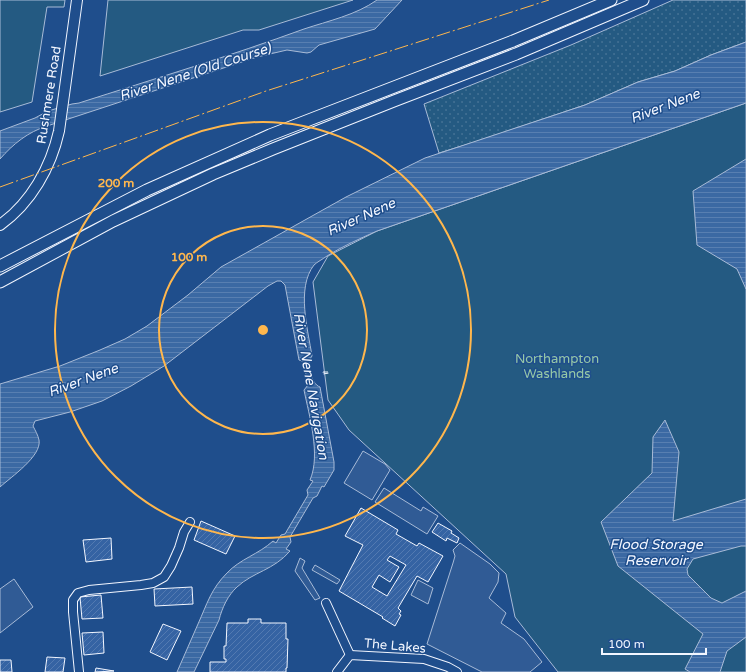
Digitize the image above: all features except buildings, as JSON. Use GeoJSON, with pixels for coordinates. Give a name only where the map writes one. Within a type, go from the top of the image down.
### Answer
{"type":"FeatureCollection","features":[{"type":"Feature","properties":{"kind":"highway"},"geometry":{"type":"LineString","coordinates":[[0,266],[147,190],[270,136],[513,41],[611,0]]}},
{"type":"Feature","properties":{"kind":"highway"},"geometry":{"type":"LineString","coordinates":[[0,282],[113,221],[213,174],[280,146],[516,54],[643,0]]}},
{"type":"Feature","properties":{"kind":"main road","name":"Rushmere Road"},"geometry":{"type":"LineString","coordinates":[[0,225],[15,213],[36,186],[54,151],[77,0]]}},
{"type":"Feature","properties":{"kind":"street"},"geometry":{"type":"LineString","coordinates":[[79,672],[73,612],[73,600],[78,592],[153,583],[164,577],[171,566],[184,532],[190,522]]}},
{"type":"Feature","properties":{"kind":"street"},"geometry":{"type":"LineString","coordinates":[[326,603],[350,655]]}},
{"type":"Feature","properties":{"kind":"street","name":"The Lakes"},"geometry":{"type":"LineString","coordinates":[[337,672],[350,655],[424,659],[448,667],[457,672]]}},
{"type":"Feature","properties":{"kind":"green space"},"geometry":{"type":"Polygon","coordinates":[[[0,0],[65,0],[64,7],[47,7],[32,102],[0,112],[0,0]]]}},
{"type":"Feature","properties":{"kind":"green space"},"geometry":{"type":"Polygon","coordinates":[[[108,0],[353,0],[259,30],[243,30],[100,76],[108,0]]]}},
{"type":"Feature","properties":{"kind":"green space"},"geometry":{"type":"Polygon","coordinates":[[[673,0],[746,0],[746,42],[675,71],[638,82],[585,105],[439,153],[424,104],[571,45],[673,0]]]}},
{"type":"Feature","properties":{"kind":"green space","name":"Northampton Washlands"},"geometry":{"type":"Polygon","coordinates":[[[746,103],[746,672],[558,672],[515,617],[506,574],[349,430],[328,400],[313,282],[328,256],[377,231],[746,103]]]}},
{"type":"Feature","properties":{"kind":"shaded area"},"geometry":{"type":"Polygon","coordinates":[[[363,451],[385,464],[390,470],[372,500],[344,483],[363,451]]]}},
{"type":"Feature","properties":{"kind":"shaded area"},"geometry":{"type":"Polygon","coordinates":[[[384,488],[421,511],[423,507],[438,516],[427,534],[375,502],[384,488]]]}},
{"type":"Feature","properties":{"kind":"shaded area"},"geometry":{"type":"Polygon","coordinates":[[[460,543],[490,564],[499,573],[498,582],[489,598],[506,613],[501,623],[524,639],[542,662],[530,672],[482,672],[427,644],[455,556],[453,550],[460,543]]]}},
{"type":"Feature","properties":{"kind":"shaded area"},"geometry":{"type":"Polygon","coordinates":[[[300,558],[305,561],[302,568],[320,598],[315,600],[295,571],[300,558]]]}},
{"type":"Feature","properties":{"kind":"shaded area"},"geometry":{"type":"Polygon","coordinates":[[[315,565],[340,580],[337,584],[312,570],[315,565]]]}},
{"type":"Feature","properties":{"kind":"shaded area"},"geometry":{"type":"Polygon","coordinates":[[[14,579],[33,607],[0,633],[0,589],[14,579]]]}},
{"type":"Feature","properties":{"kind":"shaded area"},"geometry":{"type":"Polygon","coordinates":[[[418,580],[433,588],[428,604],[411,595],[418,580]]]}},
{"type":"Feature","properties":{"kind":"water","name":"River Nene (Old Course)"},"geometry":{"type":"Polygon","coordinates":[[[377,0],[402,0],[375,29],[319,45],[311,52],[307,53],[287,50],[257,57],[47,126],[21,139],[0,159],[0,131],[35,118],[48,111],[79,103],[164,76],[342,17],[360,10],[377,0]]]}},
{"type":"Feature","properties":{"kind":"water"},"geometry":{"type":"Polygon","coordinates":[[[746,42],[746,103],[377,231],[339,249],[314,265],[309,274],[304,297],[306,322],[312,356],[309,363],[312,378],[320,387],[334,462],[334,470],[324,487],[322,486],[317,496],[313,498],[290,537],[291,542],[286,549],[290,551],[277,563],[243,582],[228,598],[194,672],[177,672],[213,591],[232,568],[262,550],[273,541],[276,543],[281,535],[285,534],[308,495],[307,490],[313,481],[310,480],[314,459],[313,435],[304,390],[308,385],[304,364],[299,360],[285,285],[281,281],[277,281],[268,286],[164,366],[131,386],[102,401],[70,412],[35,421],[33,426],[39,440],[39,446],[36,453],[25,466],[0,487],[0,384],[60,366],[125,339],[147,326],[188,295],[221,267],[346,197],[425,158],[585,105],[638,82],[675,71],[746,42]]]}},
{"type":"Feature","properties":{"kind":"water"},"geometry":{"type":"Polygon","coordinates":[[[746,159],[746,289],[737,269],[697,245],[693,191],[746,159]]]}},
{"type":"Feature","properties":{"kind":"water","name":"Flood Storage Reservoir"},"geometry":{"type":"Polygon","coordinates":[[[665,420],[679,452],[673,521],[746,499],[746,546],[693,559],[687,569],[688,575],[711,598],[722,603],[746,591],[746,637],[727,651],[720,672],[690,672],[685,669],[703,634],[618,566],[601,522],[652,473],[653,437],[665,420]]]}},
{"type":"Feature","properties":{"kind":"fence"},"geometry":{"type":"LineString","coordinates":[[323,372],[328,372],[329,373],[323,374],[323,372]]}},
{"type":"Feature","properties":{"kind":"power"},"geometry":{"type":"LineString","coordinates":[[0,187],[266,91],[549,0]]}},
{"type":"Feature","properties":{"kind":"water label","name":"River Nene"},"geometry":{"type":"Point","coordinates":[665,106]}},
{"type":"Feature","properties":{"kind":"water label","name":"River Nene"},"geometry":{"type":"Point","coordinates":[361,217]}},
{"type":"Feature","properties":{"kind":"water label","name":"River Nene"},"geometry":{"type":"Point","coordinates":[83,380]}},
{"type":"Feature","properties":{"kind":"water label","name":"River Nene Navigation"},"geometry":{"type":"Point","coordinates":[311,386]}}]}
